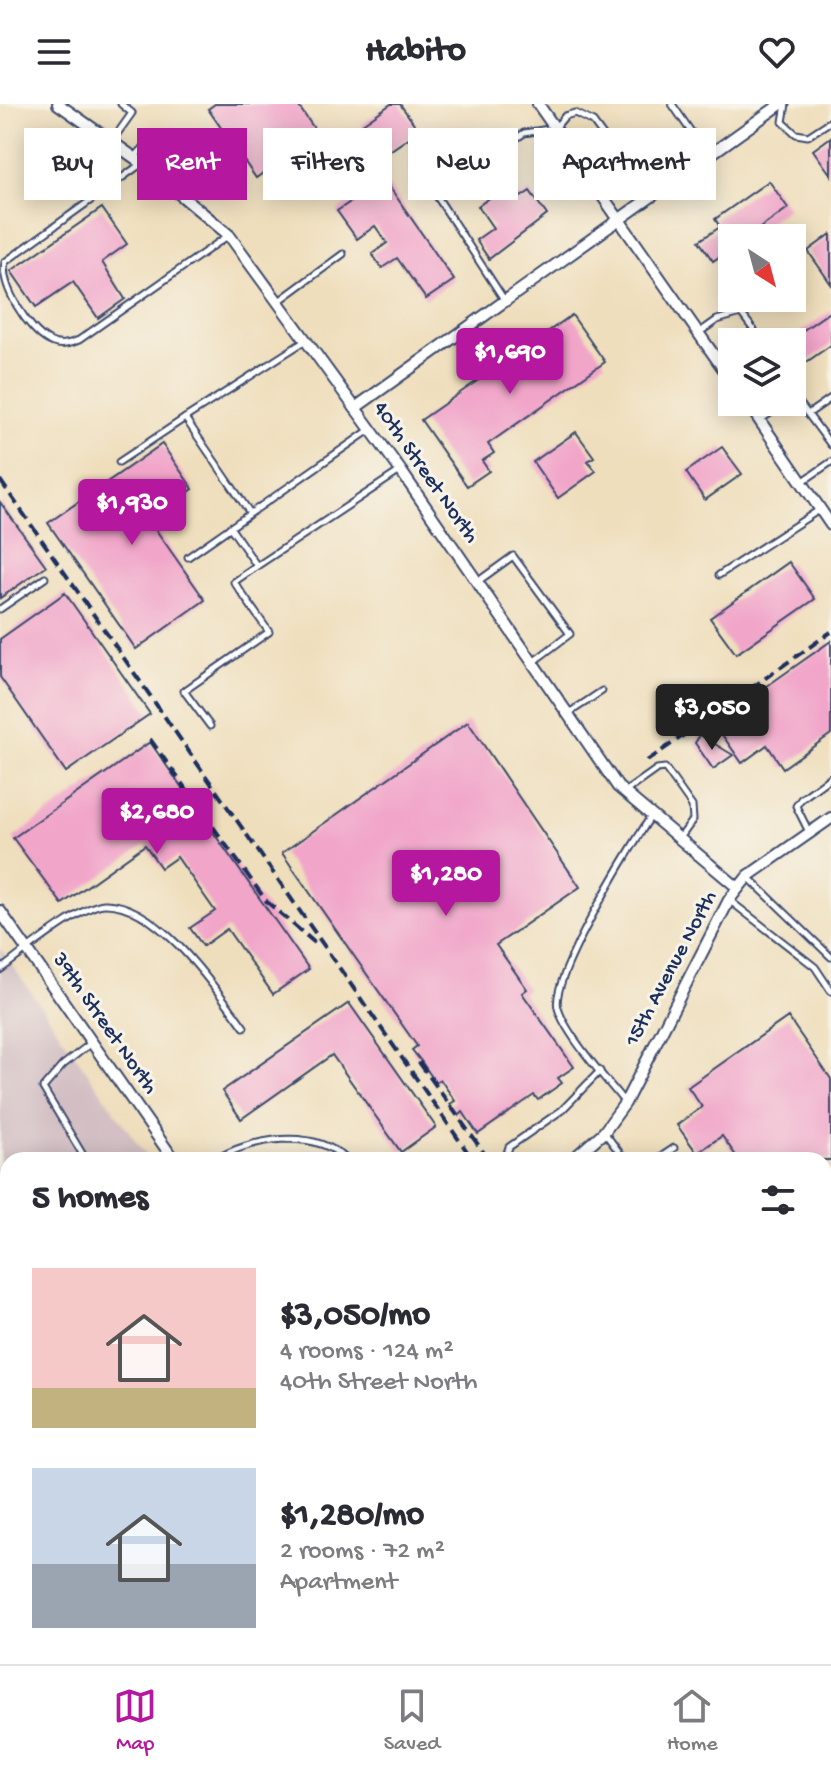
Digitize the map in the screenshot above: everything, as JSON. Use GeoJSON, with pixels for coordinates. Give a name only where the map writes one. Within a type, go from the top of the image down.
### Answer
{"type":"FeatureCollection","features":[{"type":"Feature","properties":{"kind":"street","name":"40th Street North"},"geometry":{"type":"LineString","coordinates":[[58,104],[91,128]]}},
{"type":"Feature","properties":{"kind":"street"},"geometry":{"type":"LineString","coordinates":[[538,104],[555,128]]}},
{"type":"Feature","properties":{"kind":"street"},"geometry":{"type":"LineString","coordinates":[[716,151],[784,104]]}},
{"type":"Feature","properties":{"kind":"street","name":"40th Street North"},"geometry":{"type":"LineString","coordinates":[[186,200],[229,235],[401,471],[624,792],[738,888]]}},
{"type":"Feature","properties":{"kind":"street"},"geometry":{"type":"LineString","coordinates":[[606,200],[718,361]]}},
{"type":"Feature","properties":{"kind":"street"},"geometry":{"type":"LineString","coordinates":[[355,408],[648,200]]}},
{"type":"Feature","properties":{"kind":"street"},"geometry":{"type":"LineString","coordinates":[[757,416],[831,525]]}},
{"type":"Feature","properties":{"kind":"street","name":"15th Avenue North"},"geometry":{"type":"LineString","coordinates":[[581,1152],[604,1132],[625,1103],[729,900],[748,876],[831,818]]}},
{"type":"Feature","properties":{"kind":"street","name":"39th Street North"},"geometry":{"type":"LineString","coordinates":[[0,911],[168,1152]]}},
{"type":"Feature","properties":{"kind":"lane"},"geometry":{"type":"LineString","coordinates":[[121,104],[132,113],[121,128]]}},
{"type":"Feature","properties":{"kind":"lane"},"geometry":{"type":"LineString","coordinates":[[672,104],[689,128]]}},
{"type":"Feature","properties":{"kind":"lane"},"geometry":{"type":"LineString","coordinates":[[784,104],[783,122],[796,134],[808,136],[831,121]]}},
{"type":"Feature","properties":{"kind":"lane"},"geometry":{"type":"LineString","coordinates":[[555,128],[565,116],[575,113],[593,122],[597,128]]}},
{"type":"Feature","properties":{"kind":"lane"},"geometry":{"type":"LineString","coordinates":[[506,302],[436,195],[524,133],[534,131]]}},
{"type":"Feature","properties":{"kind":"lane"},"geometry":{"type":"LineString","coordinates":[[137,161],[5,262],[5,281],[14,299],[48,341],[66,345],[79,340],[229,235]]}},
{"type":"Feature","properties":{"kind":"lane"},"geometry":{"type":"LineString","coordinates":[[278,302],[343,254]]}},
{"type":"Feature","properties":{"kind":"lane"},"geometry":{"type":"LineString","coordinates":[[699,333],[717,320],[741,313],[752,328]]}},
{"type":"Feature","properties":{"kind":"lane"},"geometry":{"type":"LineString","coordinates":[[119,462],[306,341]]}},
{"type":"Feature","properties":{"kind":"lane"},"geometry":{"type":"LineString","coordinates":[[808,414],[831,398]]}},
{"type":"Feature","properties":{"kind":"lane"},"geometry":{"type":"LineString","coordinates":[[806,411],[831,445]]}},
{"type":"Feature","properties":{"kind":"lane"},"geometry":{"type":"LineString","coordinates":[[760,420],[766,416]]}},
{"type":"Feature","properties":{"kind":"lane"},"geometry":{"type":"LineString","coordinates":[[185,418],[250,513]]}},
{"type":"Feature","properties":{"kind":"lane"},"geometry":{"type":"LineString","coordinates":[[188,557],[371,429]]}},
{"type":"Feature","properties":{"kind":"lane"},"geometry":{"type":"LineString","coordinates":[[801,482],[831,462]]}},
{"type":"Feature","properties":{"kind":"lane"},"geometry":{"type":"LineString","coordinates":[[210,726],[184,691],[269,632],[234,582],[401,471]]}},
{"type":"Feature","properties":{"kind":"lane"},"geometry":{"type":"LineString","coordinates":[[719,575],[820,509]]}},
{"type":"Feature","properties":{"kind":"lane"},"geometry":{"type":"LineString","coordinates":[[230,527],[257,566]]}},
{"type":"Feature","properties":{"kind":"lane"},"geometry":{"type":"LineString","coordinates":[[477,582],[513,556],[570,634],[533,662]]}},
{"type":"Feature","properties":{"kind":"lane"},"geometry":{"type":"LineString","coordinates":[[0,609],[45,578]]}},
{"type":"Feature","properties":{"kind":"lane"},"geometry":{"type":"LineString","coordinates":[[568,714],[602,691]]}},
{"type":"Feature","properties":{"kind":"lane"},"geometry":{"type":"LineString","coordinates":[[624,792],[649,774],[665,768],[692,806],[693,820],[680,839]]}},
{"type":"Feature","properties":{"kind":"lane"},"geometry":{"type":"LineString","coordinates":[[810,833],[796,806],[831,777]]}},
{"type":"Feature","properties":{"kind":"lane"},"geometry":{"type":"LineString","coordinates":[[625,1103],[561,1015],[557,996],[628,850],[652,815]]}},
{"type":"Feature","properties":{"kind":"lane"},"geometry":{"type":"LineString","coordinates":[[748,876],[831,957]]}},
{"type":"Feature","properties":{"kind":"lane"},"geometry":{"type":"LineString","coordinates":[[729,900],[815,967],[831,991]]}},
{"type":"Feature","properties":{"kind":"lane"},"geometry":{"type":"LineString","coordinates":[[0,970],[87,909],[104,904],[152,922],[175,941],[244,1027]]}},
{"type":"Feature","properties":{"kind":"lane"},"geometry":{"type":"LineString","coordinates":[[81,1152],[43,1088],[63,1065],[92,1043]]}},
{"type":"Feature","properties":{"kind":"lane"},"geometry":{"type":"LineString","coordinates":[[507,1152],[509,1147],[562,1110],[600,1071]]}},
{"type":"Feature","properties":{"kind":"lane"},"geometry":{"type":"LineString","coordinates":[[604,1132],[619,1152]]}},
{"type":"Feature","properties":{"kind":"lane"},"geometry":{"type":"LineString","coordinates":[[231,1152],[250,1143],[284,1140],[338,1152]]}},
{"type":"Feature","properties":{"kind":"lane"},"geometry":{"type":"LineString","coordinates":[[668,1152],[674,1148]]}},
{"type":"Feature","properties":{"kind":"shaded area"},"geometry":{"type":"Polygon","coordinates":[[[0,948],[143,1152],[0,1152],[0,948]]]}},
{"type":"Feature","properties":{"kind":"building"},"geometry":{"type":"Polygon","coordinates":[[[215,104],[297,104],[314,128],[263,128],[263,173],[256,178],[247,165],[247,128],[221,128],[208,109],[215,104]]]}},
{"type":"Feature","properties":{"kind":"building"},"geometry":{"type":"Polygon","coordinates":[[[391,104],[400,104],[417,128],[408,128],[408,138],[392,149],[392,128],[363,128],[361,125],[391,104]]]}},
{"type":"Feature","properties":{"kind":"building"},"geometry":{"type":"Polygon","coordinates":[[[831,137],[831,175],[813,150],[831,137]]]}},
{"type":"Feature","properties":{"kind":"building"},"geometry":{"type":"Polygon","coordinates":[[[769,181],[788,208],[766,224],[718,224],[715,219],[769,181]]]}},
{"type":"Feature","properties":{"kind":"building"},"geometry":{"type":"Polygon","coordinates":[[[392,191],[454,280],[426,299],[397,258],[382,268],[372,254],[387,243],[375,226],[357,239],[337,211],[353,200],[392,200],[392,191]]]}},
{"type":"Feature","properties":{"kind":"building"},"geometry":{"type":"Polygon","coordinates":[[[530,191],[547,215],[489,259],[476,240],[493,228],[478,206],[487,200],[518,200],[518,193],[521,197],[530,191]]]}},
{"type":"Feature","properties":{"kind":"building"},"geometry":{"type":"Polygon","coordinates":[[[102,208],[127,244],[102,262],[125,299],[98,318],[73,282],[36,307],[11,271],[102,208]]]}},
{"type":"Feature","properties":{"kind":"building"},"geometry":{"type":"Polygon","coordinates":[[[718,228],[718,258],[713,261],[699,241],[718,228]]]}},
{"type":"Feature","properties":{"kind":"building"},"geometry":{"type":"Polygon","coordinates":[[[831,234],[831,284],[808,251],[831,234]]]}},
{"type":"Feature","properties":{"kind":"building"},"geometry":{"type":"Polygon","coordinates":[[[831,311],[831,345],[806,362],[806,328],[831,311]]]}},
{"type":"Feature","properties":{"kind":"building"},"geometry":{"type":"Polygon","coordinates":[[[572,315],[605,362],[488,444],[494,453],[482,461],[489,471],[467,486],[421,420],[572,315]]]}},
{"type":"Feature","properties":{"kind":"building"},"geometry":{"type":"Polygon","coordinates":[[[576,432],[594,457],[588,461],[596,471],[558,498],[533,462],[576,432]]]}},
{"type":"Feature","properties":{"kind":"building"},"geometry":{"type":"Polygon","coordinates":[[[162,444],[193,489],[160,513],[167,522],[156,530],[205,600],[136,649],[48,523],[162,444]]]}},
{"type":"Feature","properties":{"kind":"building"},"geometry":{"type":"Polygon","coordinates":[[[722,447],[742,474],[705,500],[686,472],[722,447]]]}},
{"type":"Feature","properties":{"kind":"building"},"geometry":{"type":"Polygon","coordinates":[[[0,502],[46,566],[0,598],[0,502]]]}},
{"type":"Feature","properties":{"kind":"building"},"geometry":{"type":"Polygon","coordinates":[[[789,562],[815,599],[736,654],[710,618],[789,562]]]}},
{"type":"Feature","properties":{"kind":"building"},"geometry":{"type":"Polygon","coordinates":[[[65,593],[150,714],[66,772],[0,677],[0,639],[65,593]]]}},
{"type":"Feature","properties":{"kind":"building"},"geometry":{"type":"Polygon","coordinates":[[[831,641],[831,734],[783,768],[767,745],[742,763],[702,706],[727,688],[740,705],[831,641]]]}},
{"type":"Feature","properties":{"kind":"building"},"geometry":{"type":"Polygon","coordinates":[[[468,722],[580,887],[496,945],[527,989],[522,993],[574,1067],[558,1078],[562,1083],[538,1100],[534,1095],[478,1134],[463,1112],[459,1116],[450,1104],[455,1101],[440,1079],[436,1083],[412,1050],[417,1046],[282,853],[468,722]]]}},
{"type":"Feature","properties":{"kind":"building"},"geometry":{"type":"Polygon","coordinates":[[[700,735],[733,755],[713,769],[695,743],[700,735]]]}},
{"type":"Feature","properties":{"kind":"building"},"geometry":{"type":"Polygon","coordinates":[[[150,742],[309,969],[273,994],[227,929],[203,946],[190,928],[215,911],[177,857],[161,868],[145,845],[62,904],[13,838],[150,742]]]}},
{"type":"Feature","properties":{"kind":"building"},"geometry":{"type":"Polygon","coordinates":[[[349,1003],[436,1127],[401,1152],[332,1055],[241,1119],[222,1091],[349,1003]]]}},
{"type":"Feature","properties":{"kind":"building"},"geometry":{"type":"Polygon","coordinates":[[[788,1017],[831,1079],[831,1152],[733,1152],[722,1136],[696,1152],[677,1125],[702,1107],[688,1087],[788,1017]]]}},
{"type":"Feature","properties":{"kind":"railway"},"geometry":{"type":"LineString","coordinates":[[0,480],[467,1152]]}},
{"type":"Feature","properties":{"kind":"railway"},"geometry":{"type":"LineString","coordinates":[[647,761],[831,632]]}},
{"type":"Feature","properties":{"kind":"railway"},"geometry":{"type":"LineString","coordinates":[[150,739],[267,902],[315,943]]}},
{"type":"Feature","properties":{"kind":"railway"},"geometry":{"type":"LineString","coordinates":[[419,1062],[483,1152]]}}]}
